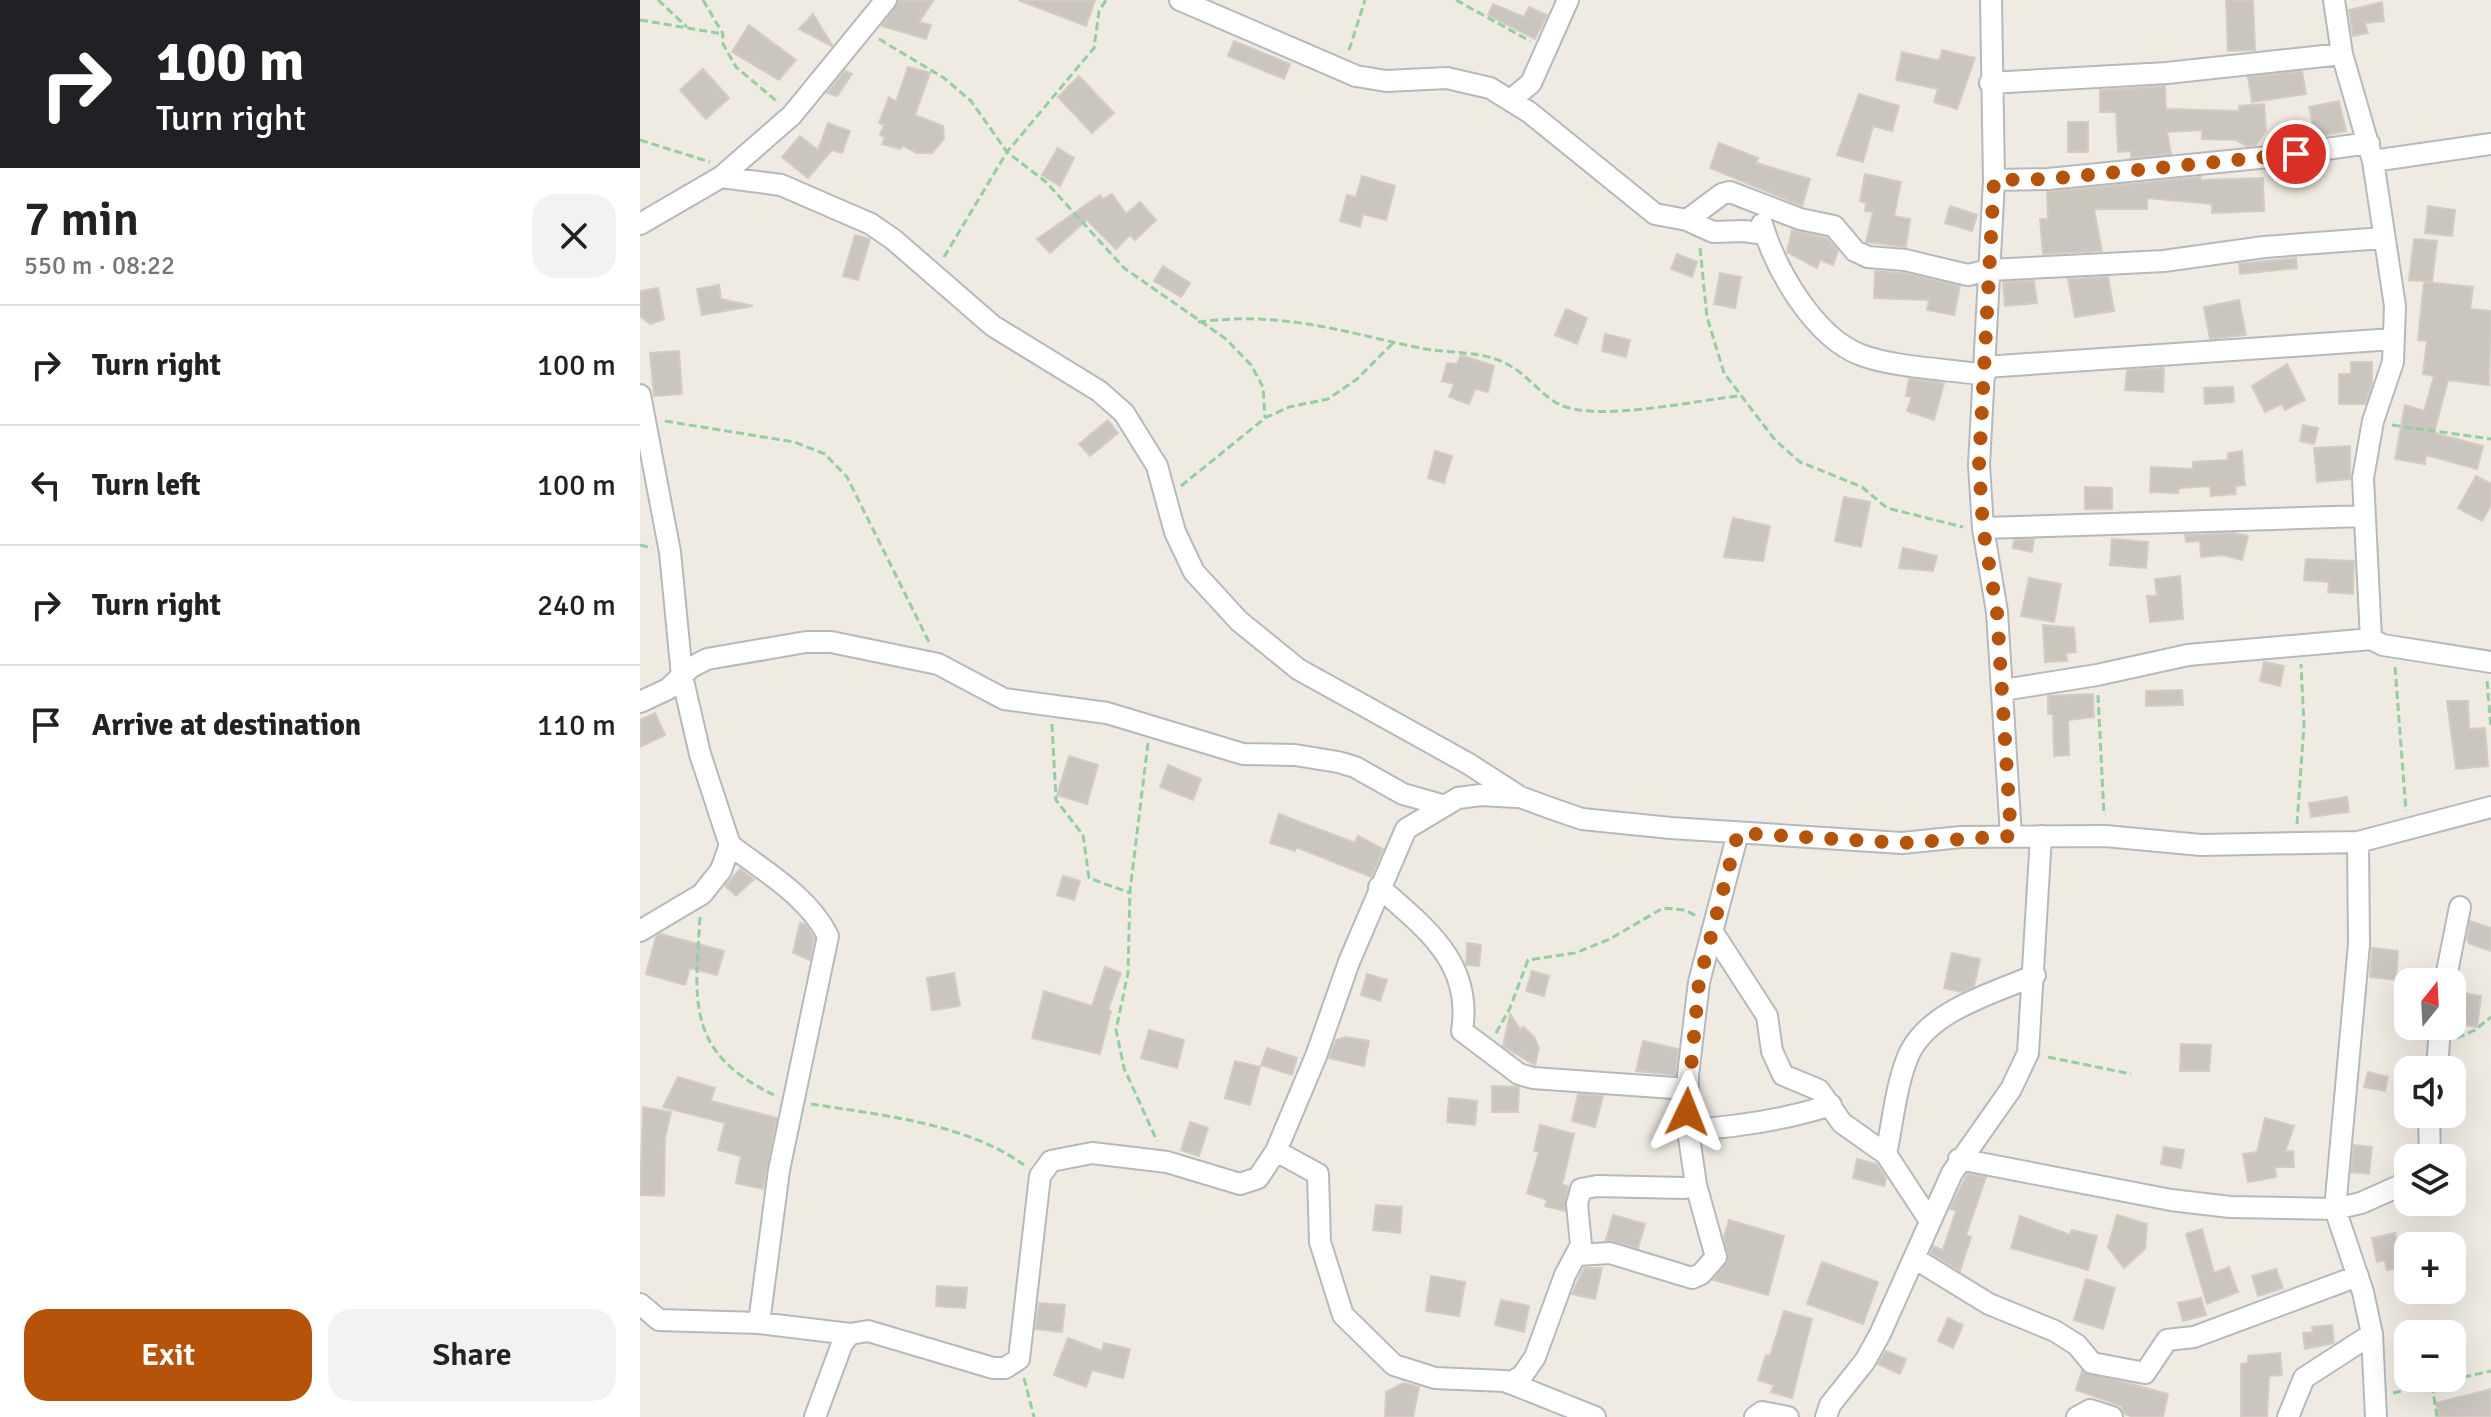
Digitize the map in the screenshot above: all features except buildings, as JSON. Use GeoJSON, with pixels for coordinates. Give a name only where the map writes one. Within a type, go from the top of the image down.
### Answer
{"type":"FeatureCollection","features":[{"type":"Feature","properties":{"kind":"street"},"geometry":{"type":"LineString","coordinates":[[1180,0],[1342,69],[1386,81],[1447,78],[1490,88],[1512,99],[1646,210],[1692,224],[1765,234]]}},
{"type":"Feature","properties":{"kind":"street"},"geometry":{"type":"LineString","coordinates":[[1512,99],[1531,83],[1568,0]]}},
{"type":"Feature","properties":{"kind":"street"},"geometry":{"type":"LineString","coordinates":[[1991,0],[1994,180],[1979,465],[1983,530],[1997,612],[2011,836]]}},
{"type":"Feature","properties":{"kind":"street"},"geometry":{"type":"LineString","coordinates":[[2334,0],[2342,54],[2371,152],[2395,306],[2393,362],[2373,421],[2363,478],[2371,639]]}},
{"type":"Feature","properties":{"kind":"street"},"geometry":{"type":"LineString","coordinates":[[640,224],[727,172],[792,115],[863,28],[877,3]]}},
{"type":"Feature","properties":{"kind":"street"},"geometry":{"type":"LineString","coordinates":[[1990,83],[2167,73],[2342,54]]}},
{"type":"Feature","properties":{"kind":"street"},"geometry":{"type":"LineString","coordinates":[[1994,180],[2048,179],[2269,157],[2491,144]]}},
{"type":"Feature","properties":{"kind":"street"},"geometry":{"type":"LineString","coordinates":[[727,172],[781,185],[871,224],[993,326],[1099,391],[1124,413],[1157,466],[1175,532],[1194,572],[1239,621],[1298,669],[1469,764],[1520,797],[1582,819],[1902,843],[2011,836],[2105,836],[2201,845],[2358,842],[2491,807]]}},
{"type":"Feature","properties":{"kind":"street"},"geometry":{"type":"LineString","coordinates":[[1692,224],[1725,193],[1800,219],[1834,226],[1855,251],[1868,257],[1917,262],[1968,275],[1989,270],[2124,264],[2264,247],[2383,238]]}},
{"type":"Feature","properties":{"kind":"street"},"geometry":{"type":"LineString","coordinates":[[1754,201],[1765,234],[1792,290],[1808,312],[1855,352],[1985,371],[2394,339]]}},
{"type":"Feature","properties":{"kind":"street"},"geometry":{"type":"LineString","coordinates":[[640,395],[673,569],[682,676],[700,754],[730,845],[804,902],[820,920],[828,936],[771,1216],[759,1323]]}},
{"type":"Feature","properties":{"kind":"street"},"geometry":{"type":"LineString","coordinates":[[1983,530],[2364,516]]}},
{"type":"Feature","properties":{"kind":"street"},"geometry":{"type":"LineString","coordinates":[[2003,690],[2097,675],[2188,655],[2301,648],[2371,639],[2394,647],[2491,662]]}},
{"type":"Feature","properties":{"kind":"street"},"geometry":{"type":"LineString","coordinates":[[640,702],[668,689],[707,659],[817,640],[938,664],[1004,699],[1096,711],[1243,754],[1295,755],[1338,762],[1403,794],[1442,805]]}},
{"type":"Feature","properties":{"kind":"street"},"geometry":{"type":"LineString","coordinates":[[640,1304],[659,1320],[759,1323],[850,1334],[868,1331],[993,1368],[1005,1368],[1019,1359],[1040,1176],[1046,1164],[1066,1156],[1092,1153],[1167,1162],[1244,1184],[1258,1178],[1276,1151],[1379,887],[1406,829],[1442,805],[1481,795],[1520,797]]}},
{"type":"Feature","properties":{"kind":"street"},"geometry":{"type":"LineString","coordinates":[[1577,1255],[1600,1251],[1697,1277],[1714,1261],[1716,1252],[1696,1185],[1688,1130],[1688,1089],[1699,982],[1738,833]]}},
{"type":"Feature","properties":{"kind":"street"},"geometry":{"type":"LineString","coordinates":[[1826,1417],[1843,1387],[1865,1361],[1898,1300],[1959,1159],[2011,1089],[2028,1053],[2041,836]]}},
{"type":"Feature","properties":{"kind":"street"},"geometry":{"type":"LineString","coordinates":[[2358,842],[2359,944],[2335,1209],[2358,1276],[2372,1334],[2376,1407]]}},
{"type":"Feature","properties":{"kind":"street"},"geometry":{"type":"LineString","coordinates":[[640,931],[702,894],[721,870],[730,845]]}},
{"type":"Feature","properties":{"kind":"street"},"geometry":{"type":"LineString","coordinates":[[1379,887],[1431,931],[1444,949],[1466,1005],[1462,1031],[1519,1074],[1533,1078],[1688,1089]]}},
{"type":"Feature","properties":{"kind":"street"},"geometry":{"type":"LineString","coordinates":[[2448,968],[2460,907]]}},
{"type":"Feature","properties":{"kind":"street"},"geometry":{"type":"LineString","coordinates":[[1712,931],[1767,1016],[1772,1051],[1783,1075],[1819,1090],[1850,1131],[1886,1154],[1930,1221]]}},
{"type":"Feature","properties":{"kind":"street"},"geometry":{"type":"LineString","coordinates":[[1886,1154],[1908,1058],[1917,1042],[1961,1007],[2035,975]]}},
{"type":"Feature","properties":{"kind":"street"},"geometry":{"type":"LineString","coordinates":[[1688,1130],[1731,1127],[1799,1115],[1831,1105]]}},
{"type":"Feature","properties":{"kind":"street"},"geometry":{"type":"LineString","coordinates":[[1276,1151],[1318,1174],[1324,1263],[1351,1326],[1365,1334],[1394,1365],[1435,1378],[1509,1383],[1595,1417]]}},
{"type":"Feature","properties":{"kind":"street"},"geometry":{"type":"LineString","coordinates":[[1959,1159],[2171,1200],[2230,1207],[2335,1209],[2361,1203],[2394,1188]]}},
{"type":"Feature","properties":{"kind":"street"},"geometry":{"type":"LineString","coordinates":[[1509,1383],[1529,1368],[1565,1275],[1577,1255],[1582,1232],[1577,1204],[1581,1189],[1597,1186],[1684,1188],[1696,1185]]}},
{"type":"Feature","properties":{"kind":"street"},"geometry":{"type":"LineString","coordinates":[[1914,1258],[1989,1304],[2055,1331],[2077,1345],[2092,1363],[2145,1373],[2167,1340],[2194,1337],[2358,1276]]}},
{"type":"Feature","properties":{"kind":"street"},"geometry":{"type":"LineString","coordinates":[[815,1417],[842,1344],[850,1334]]}},
{"type":"Feature","properties":{"kind":"street"},"geometry":{"type":"LineString","coordinates":[[2288,1417],[2304,1378],[2372,1334]]}},
{"type":"Feature","properties":{"kind":"street"},"geometry":{"type":"LineString","coordinates":[[2077,1417],[2090,1410],[2112,1417]]}},
{"type":"Feature","properties":{"kind":"street"},"geometry":{"type":"LineString","coordinates":[[1755,1417],[1762,1412],[1788,1417]]}},
{"type":"Feature","properties":{"kind":"path"},"geometry":{"type":"LineString","coordinates":[[658,0],[690,30]]}},
{"type":"Feature","properties":{"kind":"path"},"geometry":{"type":"LineString","coordinates":[[703,0],[723,34],[722,42],[736,67],[792,115]]}},
{"type":"Feature","properties":{"kind":"path"},"geometry":{"type":"LineString","coordinates":[[933,274],[1007,152],[1094,48],[1099,11],[1106,0]]}},
{"type":"Feature","properties":{"kind":"path"},"geometry":{"type":"LineString","coordinates":[[1342,69],[1365,0]]}},
{"type":"Feature","properties":{"kind":"path"},"geometry":{"type":"LineString","coordinates":[[1456,0],[1546,49]]}},
{"type":"Feature","properties":{"kind":"path"},"geometry":{"type":"LineString","coordinates":[[640,20],[723,34]]}},
{"type":"Feature","properties":{"kind":"path"},"geometry":{"type":"LineString","coordinates":[[863,28],[944,78],[962,94],[1007,152],[1046,182],[1124,268],[1226,339],[1251,365],[1263,387],[1265,418]]}},
{"type":"Feature","properties":{"kind":"path"},"geometry":{"type":"LineString","coordinates":[[640,140],[727,172]]}},
{"type":"Feature","properties":{"kind":"path"},"geometry":{"type":"LineString","coordinates":[[1692,224],[1707,317],[1724,373],[1738,396],[1775,440],[1800,462],[1862,487],[1887,508],[1983,530]]}},
{"type":"Feature","properties":{"kind":"path"},"geometry":{"type":"LineString","coordinates":[[1198,322],[1242,316],[1307,321],[1394,342],[1471,353],[1509,365],[1562,406],[1602,412],[1738,396]]}},
{"type":"Feature","properties":{"kind":"path"},"geometry":{"type":"LineString","coordinates":[[1165,498],[1265,418],[1289,407],[1328,399],[1357,379],[1394,342]]}},
{"type":"Feature","properties":{"kind":"path"},"geometry":{"type":"LineString","coordinates":[[646,418],[794,442],[825,454],[847,477],[938,664]]}},
{"type":"Feature","properties":{"kind":"path"},"geometry":{"type":"LineString","coordinates":[[2373,421],[2491,439]]}},
{"type":"Feature","properties":{"kind":"path"},"geometry":{"type":"LineString","coordinates":[[2394,647],[2408,828]]}},
{"type":"Feature","properties":{"kind":"path"},"geometry":{"type":"LineString","coordinates":[[2295,843],[2304,725],[2301,648]]}},
{"type":"Feature","properties":{"kind":"path"},"geometry":{"type":"LineString","coordinates":[[2491,662],[2487,691],[2491,729]]}},
{"type":"Feature","properties":{"kind":"path"},"geometry":{"type":"LineString","coordinates":[[2097,675],[2105,836]]}},
{"type":"Feature","properties":{"kind":"path"},"geometry":{"type":"LineString","coordinates":[[1050,705],[1056,800],[1083,835],[1091,880],[1130,893]]}},
{"type":"Feature","properties":{"kind":"path"},"geometry":{"type":"LineString","coordinates":[[1150,728],[1130,893],[1130,961],[1116,1030],[1124,1068],[1167,1162]]}},
{"type":"Feature","properties":{"kind":"path"},"geometry":{"type":"LineString","coordinates":[[702,894],[695,992],[702,1028],[725,1062],[754,1085],[793,1105],[809,1104],[924,1122],[997,1146],[1040,1176]]}},
{"type":"Feature","properties":{"kind":"path"},"geometry":{"type":"LineString","coordinates":[[1486,1051],[1510,1008],[1528,960],[1575,953],[1610,939],[1663,908],[1685,910],[1712,931]]}},
{"type":"Feature","properties":{"kind":"path"},"geometry":{"type":"LineString","coordinates":[[2466,1032],[2475,1030],[2491,1017]]}},
{"type":"Feature","properties":{"kind":"path"},"geometry":{"type":"LineString","coordinates":[[2028,1053],[2131,1074]]}},
{"type":"Feature","properties":{"kind":"path"},"geometry":{"type":"LineString","coordinates":[[1019,1359],[1034,1417]]}},
{"type":"Feature","properties":{"kind":"path"},"geometry":{"type":"LineString","coordinates":[[2466,1377],[2491,1371]]}},
{"type":"Feature","properties":{"kind":"path"},"geometry":{"type":"LineString","coordinates":[[2376,1407],[2413,1392]]}},
{"type":"Feature","properties":{"kind":"path"},"geometry":{"type":"LineString","coordinates":[[2433,1392],[2437,1417]]}},
{"type":"Feature","properties":{"kind":"route"},"geometry":{"type":"LineString","coordinates":[[1687,1112],[1688,1075],[1699,982],[1738,833],[1902,843],[2011,836],[1997,612],[1983,528],[1979,465],[1994,180],[2048,179],[2189,162],[2296,154]]}}]}
